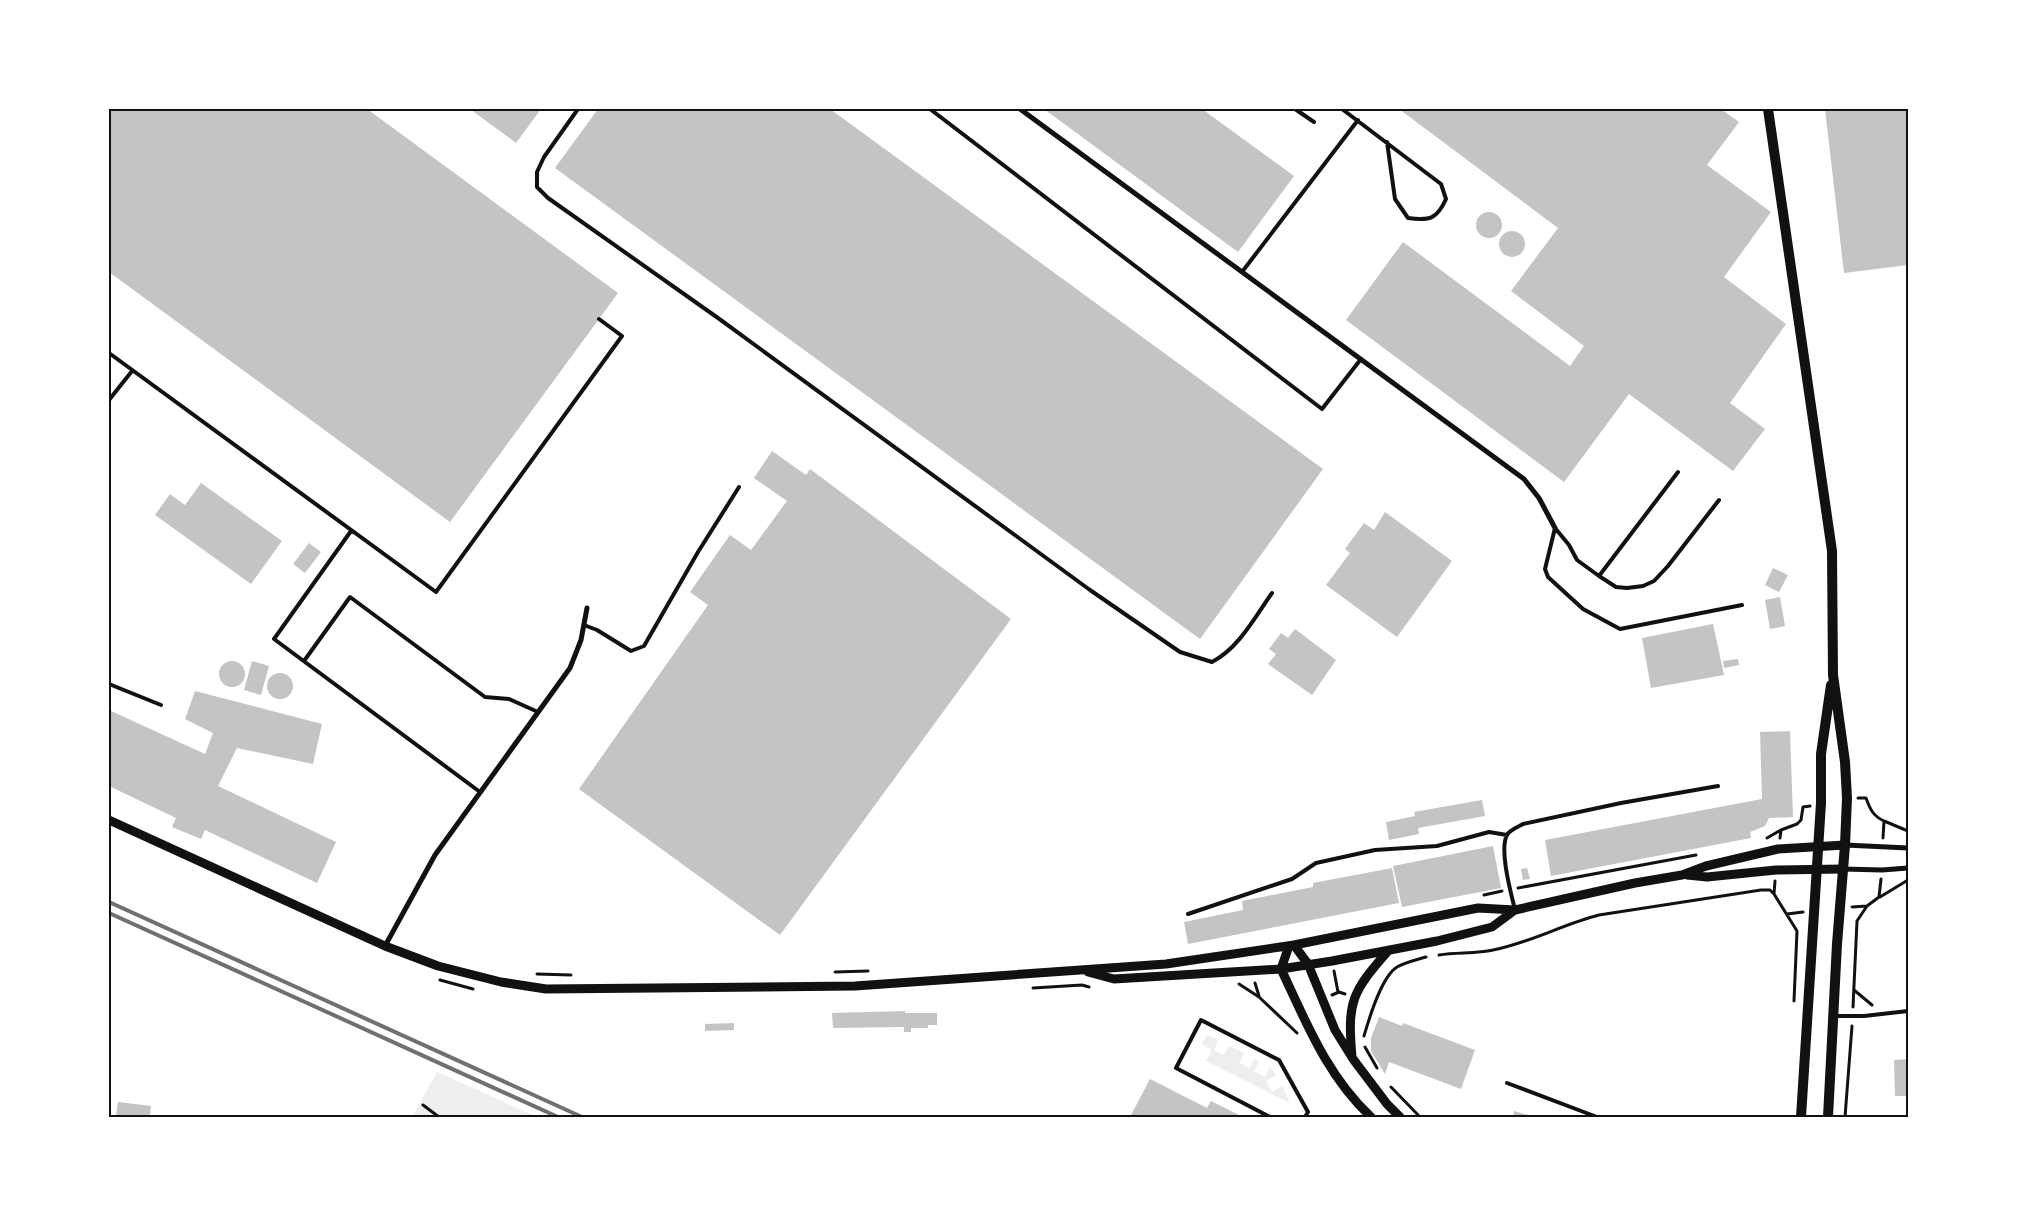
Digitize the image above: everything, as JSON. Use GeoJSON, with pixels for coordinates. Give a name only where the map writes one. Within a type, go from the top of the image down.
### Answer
{"type":"FeatureCollection","features":[{"type":"Feature","properties":{"kind":"main road"},"geometry":{"type":"LineString","coordinates":[[1768,109],[1832,551],[1833,675],[1845,762],[1847,798],[1845,845],[1828,1117]]}},
{"type":"Feature","properties":{"kind":"main road"},"geometry":{"type":"LineString","coordinates":[[1801,1117],[1821,803],[1821,754],[1833,675]]}},
{"type":"Feature","properties":{"kind":"street"},"geometry":{"type":"LineString","coordinates":[[1020,109],[1524,479],[1539,498],[1555,528]]}},
{"type":"Feature","properties":{"kind":"street"},"geometry":{"type":"LineString","coordinates":[[385,946],[435,854],[570,668],[581,640],[588,608]]}},
{"type":"Feature","properties":{"kind":"street"},"geometry":{"type":"LineString","coordinates":[[109,820],[385,946],[438,966],[501,982],[546,989],[855,986],[1166,964],[1291,945],[1478,908],[1515,910],[1682,875],[1706,866],[1778,850],[1845,845],[1908,848]]}},
{"type":"Feature","properties":{"kind":"street"},"geometry":{"type":"LineString","coordinates":[[1682,875],[1707,877],[1770,871],[1908,868]]}},
{"type":"Feature","properties":{"kind":"street"},"geometry":{"type":"LineString","coordinates":[[1080,970],[1114,979],[1281,968],[1388,951],[1492,927],[1515,910]]}},
{"type":"Feature","properties":{"kind":"street"},"geometry":{"type":"LineString","coordinates":[[1291,945],[1308,964],[1335,1030],[1353,1059],[1387,1104],[1400,1117]]}},
{"type":"Feature","properties":{"kind":"street"},"geometry":{"type":"LineString","coordinates":[[1291,945],[1281,968],[1316,1046],[1337,1079],[1371,1117]]}},
{"type":"Feature","properties":{"kind":"street"},"geometry":{"type":"LineString","coordinates":[[1353,1059],[1350,1018],[1354,996],[1363,979],[1388,951]]}},
{"type":"Feature","properties":{"kind":"lane"},"geometry":{"type":"LineString","coordinates":[[578,109],[544,157],[537,172],[537,187],[548,198],[718,318],[1090,590],[1180,652],[1212,662],[1221,658],[1232,648],[1272,593]]}},
{"type":"Feature","properties":{"kind":"lane"},"geometry":{"type":"LineString","coordinates":[[930,109],[1322,409],[1361,359]]}},
{"type":"Feature","properties":{"kind":"lane"},"geometry":{"type":"LineString","coordinates":[[1295,109],[1314,122]]}},
{"type":"Feature","properties":{"kind":"lane"},"geometry":{"type":"LineString","coordinates":[[1342,109],[1358,120],[1387,142],[1441,184],[1446,198],[1440,212],[1424,220],[1408,218],[1395,199],[1387,142]]}},
{"type":"Feature","properties":{"kind":"lane"},"geometry":{"type":"LineString","coordinates":[[1242,272],[1358,120]]}},
{"type":"Feature","properties":{"kind":"lane"},"geometry":{"type":"LineString","coordinates":[[109,353],[436,592],[622,336],[599,319]]}},
{"type":"Feature","properties":{"kind":"lane"},"geometry":{"type":"LineString","coordinates":[[109,400],[132,371]]}},
{"type":"Feature","properties":{"kind":"lane"},"geometry":{"type":"LineString","coordinates":[[1599,576],[1678,472]]}},
{"type":"Feature","properties":{"kind":"lane"},"geometry":{"type":"LineString","coordinates":[[584,626],[598,630],[631,651],[644,646],[698,552],[739,487]]}},
{"type":"Feature","properties":{"kind":"lane"},"geometry":{"type":"LineString","coordinates":[[1555,528],[1569,544],[1577,560],[1599,576],[1616,587],[1643,586],[1654,580],[1668,566],[1719,500]]}},
{"type":"Feature","properties":{"kind":"lane"},"geometry":{"type":"LineString","coordinates":[[1555,528],[1545,569],[1548,577],[1583,609],[1620,629],[1742,604]]}},
{"type":"Feature","properties":{"kind":"lane"},"geometry":{"type":"LineString","coordinates":[[351,531],[274,639],[480,792]]}},
{"type":"Feature","properties":{"kind":"lane"},"geometry":{"type":"LineString","coordinates":[[304,661],[350,597],[485,697],[509,699],[538,712]]}},
{"type":"Feature","properties":{"kind":"lane"},"geometry":{"type":"LineString","coordinates":[[109,684],[161,705]]}},
{"type":"Feature","properties":{"kind":"lane"},"geometry":{"type":"LineString","coordinates":[[1515,910],[1504,847],[1507,835],[1523,824],[1621,803],[1718,786]]}},
{"type":"Feature","properties":{"kind":"lane"},"geometry":{"type":"LineString","coordinates":[[1188,914],[1292,879],[1316,863],[1375,850],[1437,846],[1489,832],[1507,835]]}},
{"type":"Feature","properties":{"kind":"lane"},"geometry":{"type":"LineString","coordinates":[[1834,1016],[1864,1016],[1908,1011]]}},
{"type":"Feature","properties":{"kind":"lane"},"geometry":{"type":"LineString","coordinates":[[1270,1117],[1176,1068],[1201,1020],[1279,1060],[1308,1112],[1305,1117]]}},
{"type":"Feature","properties":{"kind":"lane"},"geometry":{"type":"LineString","coordinates":[[1507,1083],[1597,1117]]}},
{"type":"Feature","properties":{"kind":"path"},"geometry":{"type":"LineString","coordinates":[[1884,821],[1908,831]]}},
{"type":"Feature","properties":{"kind":"path"},"geometry":{"type":"LineString","coordinates":[[1761,843],[1781,830]]}},
{"type":"Feature","properties":{"kind":"path"},"geometry":{"type":"LineString","coordinates":[[1481,896],[1703,854]]}},
{"type":"Feature","properties":{"kind":"path"},"geometry":{"type":"LineString","coordinates":[[1879,898],[1908,880]]}},
{"type":"Feature","properties":{"kind":"path"},"geometry":{"type":"LineString","coordinates":[[1380,1073],[1366,1050],[1364,1037],[1374,1003],[1390,973],[1396,968],[1431,956],[1457,952],[1492,951],[1536,939],[1574,921],[1599,915],[1761,890],[1770,890],[1774,894]]}},
{"type":"Feature","properties":{"kind":"path"},"geometry":{"type":"LineString","coordinates":[[1787,914],[1797,931],[1794,1004]]}},
{"type":"Feature","properties":{"kind":"path"},"geometry":{"type":"LineString","coordinates":[[831,972],[870,971]]}},
{"type":"Feature","properties":{"kind":"path"},"geometry":{"type":"LineString","coordinates":[[528,974],[575,975]]}},
{"type":"Feature","properties":{"kind":"path"},"geometry":{"type":"LineString","coordinates":[[432,977],[449,984],[474,990]]}},
{"type":"Feature","properties":{"kind":"path"},"geometry":{"type":"LineString","coordinates":[[1231,984],[1239,984],[1259,997],[1280,1017]]}},
{"type":"Feature","properties":{"kind":"path"},"geometry":{"type":"LineString","coordinates":[[1026,988],[1082,985],[1097,989]]}},
{"type":"Feature","properties":{"kind":"path"},"geometry":{"type":"LineString","coordinates":[[1854,990],[1882,1013]]}},
{"type":"Feature","properties":{"kind":"path"},"geometry":{"type":"LineString","coordinates":[[1385,1080],[1420,1117]]}},
{"type":"Feature","properties":{"kind":"path"},"geometry":{"type":"LineString","coordinates":[[423,1106],[439,1117]]}},
{"type":"Feature","properties":{"kind":"shaded area"},"geometry":{"type":"Polygon","coordinates":[[[1207,1035],[1218,1040],[1214,1050],[1224,1055],[1229,1046],[1244,1053],[1239,1063],[1249,1068],[1255,1059],[1259,1061],[1254,1071],[1265,1077],[1270,1067],[1276,1075],[1266,1081],[1272,1092],[1282,1086],[1290,1103],[1206,1061],[1212,1050],[1202,1044],[1207,1035]]]}},
{"type":"Feature","properties":{"kind":"shaded area"},"geometry":{"type":"Polygon","coordinates":[[[437,1072],[537,1117],[412,1117],[437,1072]]]}},
{"type":"Feature","properties":{"kind":"building"},"geometry":{"type":"Polygon","coordinates":[[[109,109],[367,109],[618,293],[450,522],[109,272],[109,109]]]}},
{"type":"Feature","properties":{"kind":"building"},"geometry":{"type":"Polygon","coordinates":[[[470,109],[541,109],[516,143],[470,109]]]}},
{"type":"Feature","properties":{"kind":"building"},"geometry":{"type":"Polygon","coordinates":[[[598,109],[830,109],[1323,469],[1200,639],[555,168],[598,109]]]}},
{"type":"Feature","properties":{"kind":"building"},"geometry":{"type":"Polygon","coordinates":[[[1044,109],[1202,109],[1294,176],[1238,252],[1044,109]]]}},
{"type":"Feature","properties":{"kind":"building"},"geometry":{"type":"Polygon","coordinates":[[[1399,109],[1721,109],[1739,122],[1707,165],[1771,212],[1724,277],[1786,324],[1730,403],[1765,429],[1733,471],[1629,394],[1564,482],[1346,320],[1403,242],[1570,366],[1584,346],[1511,291],[1558,228],[1399,109]]]}},
{"type":"Feature","properties":{"kind":"building"},"geometry":{"type":"Polygon","coordinates":[[[1825,109],[1908,109],[1908,265],[1844,273],[1825,109]]]}},
{"type":"Feature","properties":{"kind":"building"},"geometry":{"type":"Polygon","coordinates":[[[1489,212],[1498,216],[1502,225],[1498,234],[1489,238],[1480,234],[1476,225],[1480,216],[1489,212]]]}},
{"type":"Feature","properties":{"kind":"building"},"geometry":{"type":"Polygon","coordinates":[[[1512,231],[1521,235],[1525,244],[1521,253],[1512,257],[1503,253],[1499,244],[1503,235],[1512,231]]]}},
{"type":"Feature","properties":{"kind":"building"},"geometry":{"type":"Polygon","coordinates":[[[772,451],[806,475],[810,469],[1011,619],[780,935],[579,789],[708,605],[690,592],[730,535],[751,550],[787,501],[754,478],[772,451]]]}},
{"type":"Feature","properties":{"kind":"building"},"geometry":{"type":"Polygon","coordinates":[[[201,483],[282,541],[251,584],[155,515],[170,494],[185,505],[201,483]]]}},
{"type":"Feature","properties":{"kind":"building"},"geometry":{"type":"Polygon","coordinates":[[[1385,512],[1452,561],[1397,637],[1326,585],[1350,553],[1345,549],[1364,523],[1374,530],[1385,512]]]}},
{"type":"Feature","properties":{"kind":"building"},"geometry":{"type":"Polygon","coordinates":[[[309,543],[321,552],[305,573],[293,564],[309,543]]]}},
{"type":"Feature","properties":{"kind":"building"},"geometry":{"type":"Polygon","coordinates":[[[1773,568],[1788,575],[1779,592],[1765,585],[1773,568]]]}},
{"type":"Feature","properties":{"kind":"building"},"geometry":{"type":"Polygon","coordinates":[[[1780,597],[1785,626],[1770,629],[1765,600],[1780,597]]]}},
{"type":"Feature","properties":{"kind":"building"},"geometry":{"type":"Polygon","coordinates":[[[1713,624],[1724,675],[1651,688],[1642,638],[1713,624]]]}},
{"type":"Feature","properties":{"kind":"building"},"geometry":{"type":"Polygon","coordinates":[[[1295,629],[1336,660],[1312,695],[1268,664],[1276,654],[1269,649],[1281,633],[1288,638],[1295,629]]]}},
{"type":"Feature","properties":{"kind":"building"},"geometry":{"type":"Polygon","coordinates":[[[1738,659],[1739,665],[1724,668],[1723,661],[1738,659]]]}},
{"type":"Feature","properties":{"kind":"building"},"geometry":{"type":"Polygon","coordinates":[[[232,661],[241,665],[245,674],[241,683],[232,687],[223,683],[219,674],[223,665],[232,661]]]}},
{"type":"Feature","properties":{"kind":"building"},"geometry":{"type":"Polygon","coordinates":[[[252,661],[269,666],[261,695],[244,690],[252,661]]]}},
{"type":"Feature","properties":{"kind":"building"},"geometry":{"type":"Polygon","coordinates":[[[280,673],[289,677],[293,686],[289,695],[280,699],[271,695],[267,686],[271,677],[280,673]]]}},
{"type":"Feature","properties":{"kind":"building"},"geometry":{"type":"Polygon","coordinates":[[[195,691],[322,724],[313,764],[237,748],[218,786],[336,842],[317,883],[205,830],[201,839],[172,827],[176,818],[109,786],[109,710],[205,754],[213,733],[185,719],[195,691]]]}},
{"type":"Feature","properties":{"kind":"building"},"geometry":{"type":"Polygon","coordinates":[[[1790,731],[1793,817],[1769,818],[1765,826],[1750,832],[1751,838],[1551,876],[1545,840],[1762,799],[1760,732],[1790,731]]]}},
{"type":"Feature","properties":{"kind":"building"},"geometry":{"type":"Polygon","coordinates":[[[1482,800],[1485,816],[1418,828],[1419,834],[1389,840],[1386,822],[1415,816],[1414,812],[1482,800]]]}},
{"type":"Feature","properties":{"kind":"building"},"geometry":{"type":"Polygon","coordinates":[[[1493,846],[1501,888],[1402,907],[1393,866],[1493,846]]]}},
{"type":"Feature","properties":{"kind":"building"},"geometry":{"type":"Polygon","coordinates":[[[1392,868],[1399,903],[1188,944],[1184,922],[1243,910],[1242,901],[1313,887],[1313,883],[1392,868]]]}},
{"type":"Feature","properties":{"kind":"building"},"geometry":{"type":"Polygon","coordinates":[[[1527,868],[1530,879],[1523,880],[1521,869],[1527,868]]]}},
{"type":"Feature","properties":{"kind":"building"},"geometry":{"type":"Polygon","coordinates":[[[905,1011],[905,1013],[937,1013],[937,1025],[928,1025],[928,1028],[911,1028],[911,1032],[904,1032],[904,1027],[833,1028],[832,1013],[905,1011]]]}},
{"type":"Feature","properties":{"kind":"building"},"geometry":{"type":"Polygon","coordinates":[[[1379,1017],[1402,1026],[1403,1023],[1475,1050],[1461,1089],[1389,1062],[1385,1074],[1371,1051],[1371,1038],[1379,1017]]]}},
{"type":"Feature","properties":{"kind":"building"},"geometry":{"type":"Polygon","coordinates":[[[734,1023],[734,1030],[705,1031],[705,1024],[734,1023]]]}},
{"type":"Feature","properties":{"kind":"building"},"geometry":{"type":"Polygon","coordinates":[[[1908,1059],[1908,1096],[1895,1096],[1894,1060],[1908,1059]]]}},
{"type":"Feature","properties":{"kind":"building"},"geometry":{"type":"Polygon","coordinates":[[[1150,1079],[1207,1108],[1211,1101],[1243,1117],[1130,1117],[1150,1079]]]}},
{"type":"Feature","properties":{"kind":"building"},"geometry":{"type":"Polygon","coordinates":[[[118,1102],[151,1106],[150,1117],[116,1117],[118,1102]]]}},
{"type":"Feature","properties":{"kind":"building"},"geometry":{"type":"Polygon","coordinates":[[[1514,1111],[1535,1117],[1513,1117],[1514,1111]]]}},
{"type":"Feature","properties":{"kind":"railway"},"geometry":{"type":"LineString","coordinates":[[109,902],[582,1117]]}},
{"type":"Feature","properties":{"kind":"railway"},"geometry":{"type":"LineString","coordinates":[[109,913],[558,1117]]}}]}
